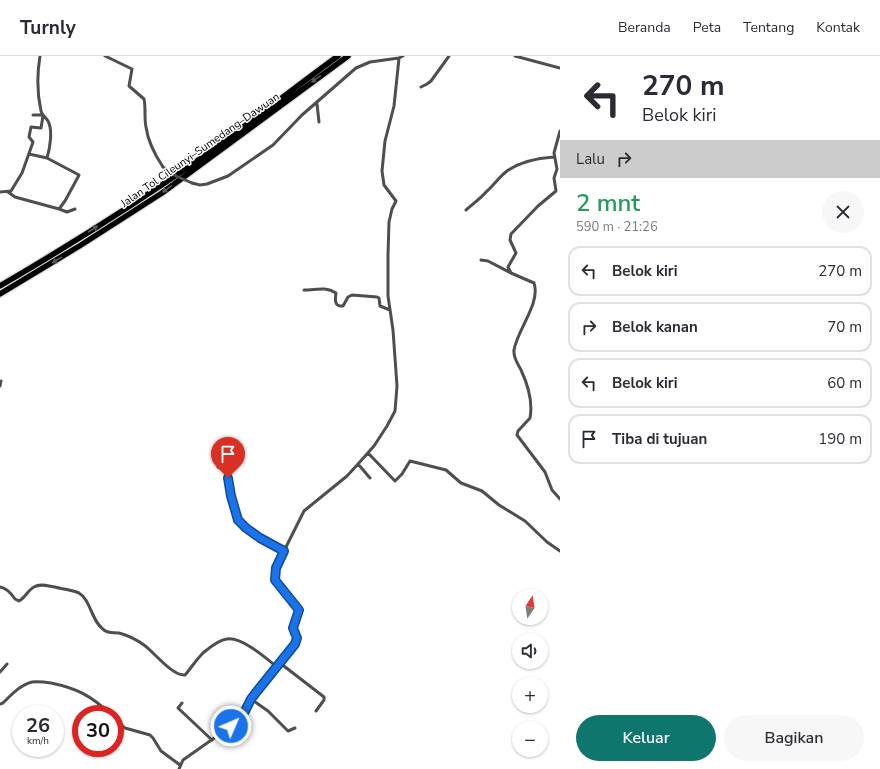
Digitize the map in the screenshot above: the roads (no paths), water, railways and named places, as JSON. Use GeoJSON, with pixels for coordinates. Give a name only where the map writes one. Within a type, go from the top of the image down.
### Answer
{"type":"FeatureCollection","features":[{"type":"Feature","properties":{"kind":"highway","name":"Jalan Tol Cileunyi–Sumedang–Dawuan"},"geometry":{"type":"LineString","coordinates":[[0,286],[37,265],[159,188],[338,56]]}},
{"type":"Feature","properties":{"kind":"highway","name":"Jalan Tol Cileunyi–Sumedang–Dawuan"},"geometry":{"type":"LineString","coordinates":[[0,294],[162,193],[348,56]]}},
{"type":"Feature","properties":{"kind":"street"},"geometry":{"type":"LineString","coordinates":[[40,56],[38,67],[38,92],[41,114],[48,122],[49,128],[50,149],[47,158]]}},
{"type":"Feature","properties":{"kind":"street"},"geometry":{"type":"LineString","coordinates":[[106,56],[132,69],[130,86],[144,99],[148,139],[156,157],[164,167],[176,176],[200,185],[228,176],[273,145],[302,115],[356,68],[370,62],[399,58],[403,56]]}},
{"type":"Feature","properties":{"kind":"street"},"geometry":{"type":"LineString","coordinates":[[421,87],[431,81],[449,56]]}},
{"type":"Feature","properties":{"kind":"street"},"geometry":{"type":"LineString","coordinates":[[515,56],[560,68]]}},
{"type":"Feature","properties":{"kind":"street"},"geometry":{"type":"LineString","coordinates":[[124,727],[150,735],[161,751],[180,767],[183,760],[237,722],[243,715],[251,699],[297,640],[293,626],[299,610],[274,578],[276,568],[298,521],[304,511],[347,476],[368,453],[388,426],[396,407],[397,386],[393,330],[388,296],[389,222],[392,209],[396,201],[384,185],[382,164],[385,141],[394,106],[399,58]]}},
{"type":"Feature","properties":{"kind":"street"},"geometry":{"type":"LineString","coordinates":[[316,104],[319,122]]}},
{"type":"Feature","properties":{"kind":"street"},"geometry":{"type":"LineString","coordinates":[[33,115],[43,116]]}},
{"type":"Feature","properties":{"kind":"street"},"geometry":{"type":"LineString","coordinates":[[8,192],[15,186],[22,173],[29,154],[33,142],[29,137],[31,126],[41,128],[43,116]]}},
{"type":"Feature","properties":{"kind":"street"},"geometry":{"type":"LineString","coordinates":[[511,273],[509,266],[516,253],[510,240],[510,235],[538,206],[556,192],[554,178],[557,170],[554,157],[560,131]]}},
{"type":"Feature","properties":{"kind":"street"},"geometry":{"type":"LineString","coordinates":[[29,154],[47,158],[79,175],[65,202],[59,210]]}},
{"type":"Feature","properties":{"kind":"street"},"geometry":{"type":"LineString","coordinates":[[466,210],[488,191],[496,180],[507,171],[544,157],[554,157]]}},
{"type":"Feature","properties":{"kind":"street"},"geometry":{"type":"LineString","coordinates":[[0,192],[8,192],[22,199],[67,212],[75,209]]}},
{"type":"Feature","properties":{"kind":"street"},"geometry":{"type":"LineString","coordinates":[[481,260],[488,261],[534,283],[536,290],[532,304],[514,350],[515,358],[528,389],[531,405],[530,418],[518,431],[517,435],[545,472],[552,490],[560,499]]}},
{"type":"Feature","properties":{"kind":"street"},"geometry":{"type":"LineString","coordinates":[[304,290],[318,288],[333,291],[336,293],[335,302],[341,307],[345,304],[348,297],[352,295],[377,297],[379,298],[380,306],[390,310]]}},
{"type":"Feature","properties":{"kind":"street"},"geometry":{"type":"LineString","coordinates":[[0,386],[2,381]]}},
{"type":"Feature","properties":{"kind":"street"},"geometry":{"type":"LineString","coordinates":[[368,453],[395,481],[402,474],[410,461],[446,470],[461,483],[482,491],[499,505],[525,521],[547,542],[560,551]]}},
{"type":"Feature","properties":{"kind":"street"},"geometry":{"type":"LineString","coordinates":[[358,464],[370,478]]}},
{"type":"Feature","properties":{"kind":"street"},"geometry":{"type":"LineString","coordinates":[[218,467],[221,468],[227,475],[238,520],[260,538],[284,551]]}},
{"type":"Feature","properties":{"kind":"street"},"geometry":{"type":"LineString","coordinates":[[0,586],[6,589],[15,599],[19,601],[35,586],[42,585],[80,594],[87,602],[96,622],[105,631],[124,635],[145,645],[153,655],[182,675],[185,675],[202,654],[215,644],[226,639],[238,641],[248,646],[277,667]]}},
{"type":"Feature","properties":{"kind":"street"},"geometry":{"type":"LineString","coordinates":[[280,663],[324,697],[324,700],[316,711]]}},
{"type":"Feature","properties":{"kind":"street"},"geometry":{"type":"LineString","coordinates":[[0,672],[7,664]]}},
{"type":"Feature","properties":{"kind":"street"},"geometry":{"type":"LineString","coordinates":[[0,704],[3,704],[9,696],[19,688],[32,682],[42,682],[65,686],[86,694],[101,705]]}},
{"type":"Feature","properties":{"kind":"street"},"geometry":{"type":"LineString","coordinates":[[251,699],[268,711],[288,731],[295,728]]}},
{"type":"Feature","properties":{"kind":"street"},"geometry":{"type":"LineString","coordinates":[[182,703],[178,708],[212,740]]}}]}
